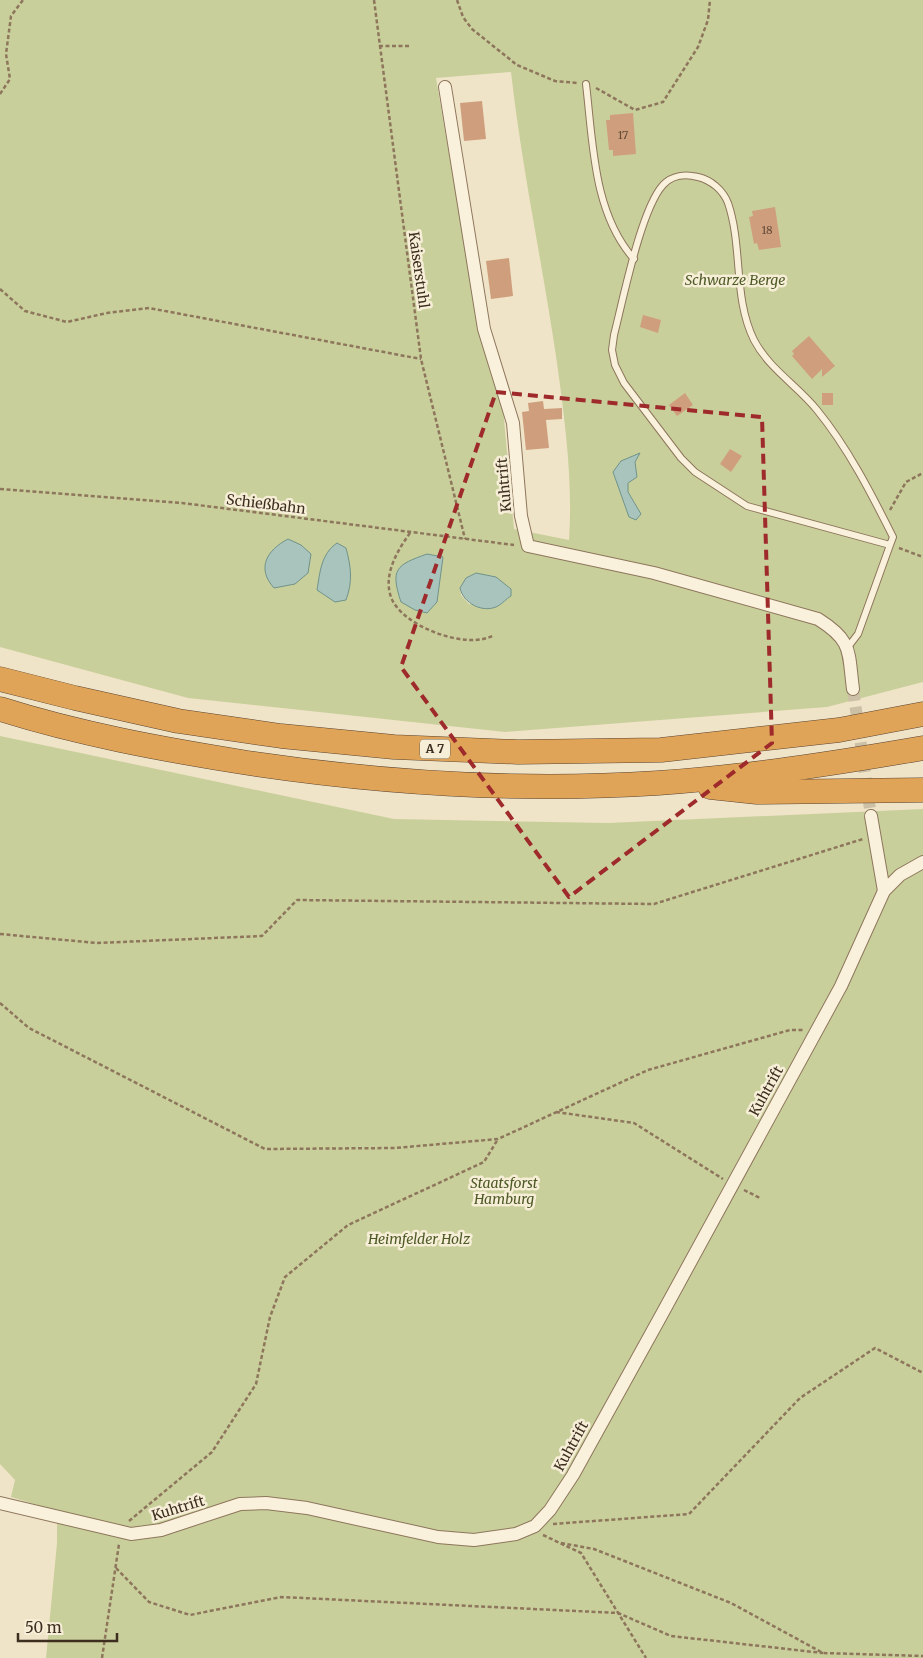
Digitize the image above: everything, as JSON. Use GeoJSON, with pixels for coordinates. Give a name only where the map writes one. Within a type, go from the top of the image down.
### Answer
{"type":"FeatureCollection","features":[{"type":"Feature","properties":{"kind":"highway","name":"A 7"},"geometry":{"type":"LineString","coordinates":[[0,679],[178,721],[281,736],[413,748],[518,752],[661,750],[839,730],[923,714]]}},
{"type":"Feature","properties":{"kind":"highway"},"geometry":{"type":"LineString","coordinates":[[0,709],[173,751],[289,769],[386,779],[464,784],[539,786],[659,783],[840,763],[923,748]]}},
{"type":"Feature","properties":{"kind":"highway"},"geometry":{"type":"LineString","coordinates":[[659,783],[758,792],[923,790]]}},
{"type":"Feature","properties":{"kind":"street","name":"Kuhtrift"},"geometry":{"type":"LineString","coordinates":[[445,87],[484,329],[513,423],[521,516],[528,546]]}},
{"type":"Feature","properties":{"kind":"street"},"geometry":{"type":"LineString","coordinates":[[528,546],[654,573],[810,615],[836,630],[844,639],[848,647],[853,689]]}},
{"type":"Feature","properties":{"kind":"street"},"geometry":{"type":"LineString","coordinates":[[871,816],[884,891]]}},
{"type":"Feature","properties":{"kind":"street","name":"Kuhtrift"},"geometry":{"type":"LineString","coordinates":[[0,1504],[115,1532],[131,1534],[161,1530],[240,1504],[252,1503],[307,1508],[438,1537],[474,1540],[516,1534],[535,1526],[550,1510],[573,1475],[814,1035],[861,946],[884,891],[900,876],[923,862]]}},
{"type":"Feature","properties":{"kind":"lane"},"geometry":{"type":"LineString","coordinates":[[586,84],[597,180],[606,210],[634,259]]}},
{"type":"Feature","properties":{"kind":"lane"},"geometry":{"type":"LineString","coordinates":[[848,647],[858,634],[893,537],[861,477],[822,416],[777,370],[755,340],[743,304],[730,210],[723,193],[714,184],[688,175],[673,178],[663,184],[648,212],[614,335],[612,350],[615,364],[624,383],[680,458],[716,488],[747,506],[890,545]]}},
{"type":"Feature","properties":{"kind":"path"},"geometry":{"type":"LineString","coordinates":[[0,94],[10,79],[6,54],[11,16],[23,0]]}},
{"type":"Feature","properties":{"kind":"path","name":"Kaiserstuhl"},"geometry":{"type":"LineString","coordinates":[[374,0],[421,359],[464,539]]}},
{"type":"Feature","properties":{"kind":"path"},"geometry":{"type":"LineString","coordinates":[[457,0],[464,17],[472,29],[517,65],[555,81],[586,84],[605,92],[635,110],[663,102],[704,33],[710,0]]}},
{"type":"Feature","properties":{"kind":"path"},"geometry":{"type":"LineString","coordinates":[[379,46],[411,46]]}},
{"type":"Feature","properties":{"kind":"path"},"geometry":{"type":"LineString","coordinates":[[0,288],[25,311],[67,322],[107,313],[149,308],[421,359]]}},
{"type":"Feature","properties":{"kind":"path"},"geometry":{"type":"LineString","coordinates":[[889,529],[887,516],[894,501],[906,482],[923,473]]}},
{"type":"Feature","properties":{"kind":"path","name":"Schießbahn"},"geometry":{"type":"LineString","coordinates":[[0,489],[182,503],[410,533],[528,546]]}},
{"type":"Feature","properties":{"kind":"path"},"geometry":{"type":"LineString","coordinates":[[410,533],[393,563],[389,581],[390,596],[395,604],[417,623],[446,638],[487,639],[494,635]]}},
{"type":"Feature","properties":{"kind":"path"},"geometry":{"type":"LineString","coordinates":[[890,545],[923,557]]}},
{"type":"Feature","properties":{"kind":"path"},"geometry":{"type":"LineString","coordinates":[[0,934],[97,943],[262,936],[297,900],[654,904],[874,835]]}},
{"type":"Feature","properties":{"kind":"path"},"geometry":{"type":"LineString","coordinates":[[0,1003],[29,1028],[265,1149],[395,1148],[498,1139],[648,1070],[790,1030],[800,1030],[814,1035]]}},
{"type":"Feature","properties":{"kind":"path"},"geometry":{"type":"LineString","coordinates":[[555,1112],[634,1123],[732,1184],[760,1198]]}},
{"type":"Feature","properties":{"kind":"path"},"geometry":{"type":"LineString","coordinates":[[102,1658],[120,1546],[115,1532],[212,1452],[256,1384],[270,1316],[285,1277],[348,1226],[484,1162],[498,1139]]}},
{"type":"Feature","properties":{"kind":"path"},"geometry":{"type":"LineString","coordinates":[[535,1526],[689,1514],[800,1398],[876,1348],[923,1373]]}},
{"type":"Feature","properties":{"kind":"path"},"geometry":{"type":"LineString","coordinates":[[535,1526],[544,1536],[581,1554],[646,1658]]}},
{"type":"Feature","properties":{"kind":"path"},"geometry":{"type":"LineString","coordinates":[[561,1543],[594,1549],[731,1604],[824,1653]]}},
{"type":"Feature","properties":{"kind":"path"},"geometry":{"type":"LineString","coordinates":[[116,1568],[149,1602],[190,1615],[282,1597],[618,1613],[671,1636],[824,1653],[923,1656]]}},
{"type":"Feature","properties":{"kind":"highlighted area"},"geometry":{"type":"Polygon","coordinates":[[[496,392],[762,417],[772,743],[569,897],[401,667],[496,392]]]}},
{"type":"Feature","properties":{"kind":"green space","name":"Schwarze Berge"},"geometry":{"type":"Polygon","coordinates":[[[0,0],[923,0],[923,682],[827,707],[505,732],[188,698],[0,647],[0,0]],[[511,72],[436,78],[481,341],[503,408],[514,529],[569,540],[570,496],[563,407],[511,72]],[[635,462],[613,472],[641,514],[628,492],[628,483],[637,477],[635,462]],[[476,573],[466,578],[460,588],[461,595],[469,604],[497,607],[511,596],[476,573]]]}},
{"type":"Feature","properties":{"kind":"green space","name":"Staatsforst Hamburg"},"geometry":{"type":"Polygon","coordinates":[[[0,736],[394,819],[608,823],[923,809],[923,1658],[46,1658],[57,1543],[57,1511],[11,1497],[15,1480],[0,1464],[0,736]]]}},
{"type":"Feature","properties":{"kind":"water"},"geometry":{"type":"Polygon","coordinates":[[[640,453],[635,462],[637,477],[628,483],[628,492],[641,514],[636,520],[629,517],[613,472],[621,461],[640,453]]]}},
{"type":"Feature","properties":{"kind":"water"},"geometry":{"type":"Polygon","coordinates":[[[288,539],[301,545],[311,554],[308,573],[295,584],[274,588],[266,573],[266,560],[274,548],[288,539]]]}},
{"type":"Feature","properties":{"kind":"water"},"geometry":{"type":"Polygon","coordinates":[[[337,543],[346,548],[350,580],[346,600],[335,602],[317,590],[324,558],[337,543]]]}},
{"type":"Feature","properties":{"kind":"water"},"geometry":{"type":"Polygon","coordinates":[[[427,554],[443,557],[437,602],[427,613],[415,610],[401,602],[396,575],[402,565],[427,554]]]}},
{"type":"Feature","properties":{"kind":"water"},"geometry":{"type":"Polygon","coordinates":[[[476,573],[496,577],[511,589],[511,596],[498,606],[492,608],[486,609],[474,606],[465,598],[460,588],[466,578],[476,573]]]}},
{"type":"Feature","properties":{"kind":"building"},"geometry":{"type":"Polygon","coordinates":[[[482,101],[486,139],[464,141],[460,103],[482,101]]]}},
{"type":"Feature","properties":{"kind":"building"},"geometry":{"type":"Polygon","coordinates":[[[633,113],[636,154],[613,156],[613,150],[609,150],[606,120],[610,120],[610,115],[633,113]]]}},
{"type":"Feature","properties":{"kind":"building"},"geometry":{"type":"Polygon","coordinates":[[[775,207],[781,247],[759,250],[757,243],[754,244],[749,217],[753,216],[752,211],[775,207]]]}},
{"type":"Feature","properties":{"kind":"building"},"geometry":{"type":"Polygon","coordinates":[[[509,258],[513,296],[491,299],[486,261],[509,258]]]}},
{"type":"Feature","properties":{"kind":"building"},"geometry":{"type":"Polygon","coordinates":[[[643,315],[661,320],[658,333],[640,327],[643,315]]]}},
{"type":"Feature","properties":{"kind":"building"},"geometry":{"type":"Polygon","coordinates":[[[809,336],[835,366],[822,377],[822,369],[812,379],[792,356],[794,354],[792,351],[809,336]]]}},
{"type":"Feature","properties":{"kind":"building"},"geometry":{"type":"Polygon","coordinates":[[[685,393],[693,405],[677,416],[669,405],[685,393]]]}},
{"type":"Feature","properties":{"kind":"building"},"geometry":{"type":"Polygon","coordinates":[[[822,393],[833,393],[833,405],[822,405],[822,393]]]}},
{"type":"Feature","properties":{"kind":"building"},"geometry":{"type":"Polygon","coordinates":[[[543,401],[544,409],[562,408],[562,419],[546,420],[549,448],[526,450],[522,412],[529,411],[528,403],[543,401]]]}},
{"type":"Feature","properties":{"kind":"building"},"geometry":{"type":"Polygon","coordinates":[[[730,449],[742,456],[731,472],[720,464],[730,449]]]}},
{"type":"Feature","properties":{"kind":"tunnel"},"geometry":{"type":"LineString","coordinates":[[853,689],[871,816]]}},
{"type":"Feature","properties":{"kind":"park label","name":"Heimfelder Holz"},"geometry":{"type":"Point","coordinates":[419,1239]}}]}
